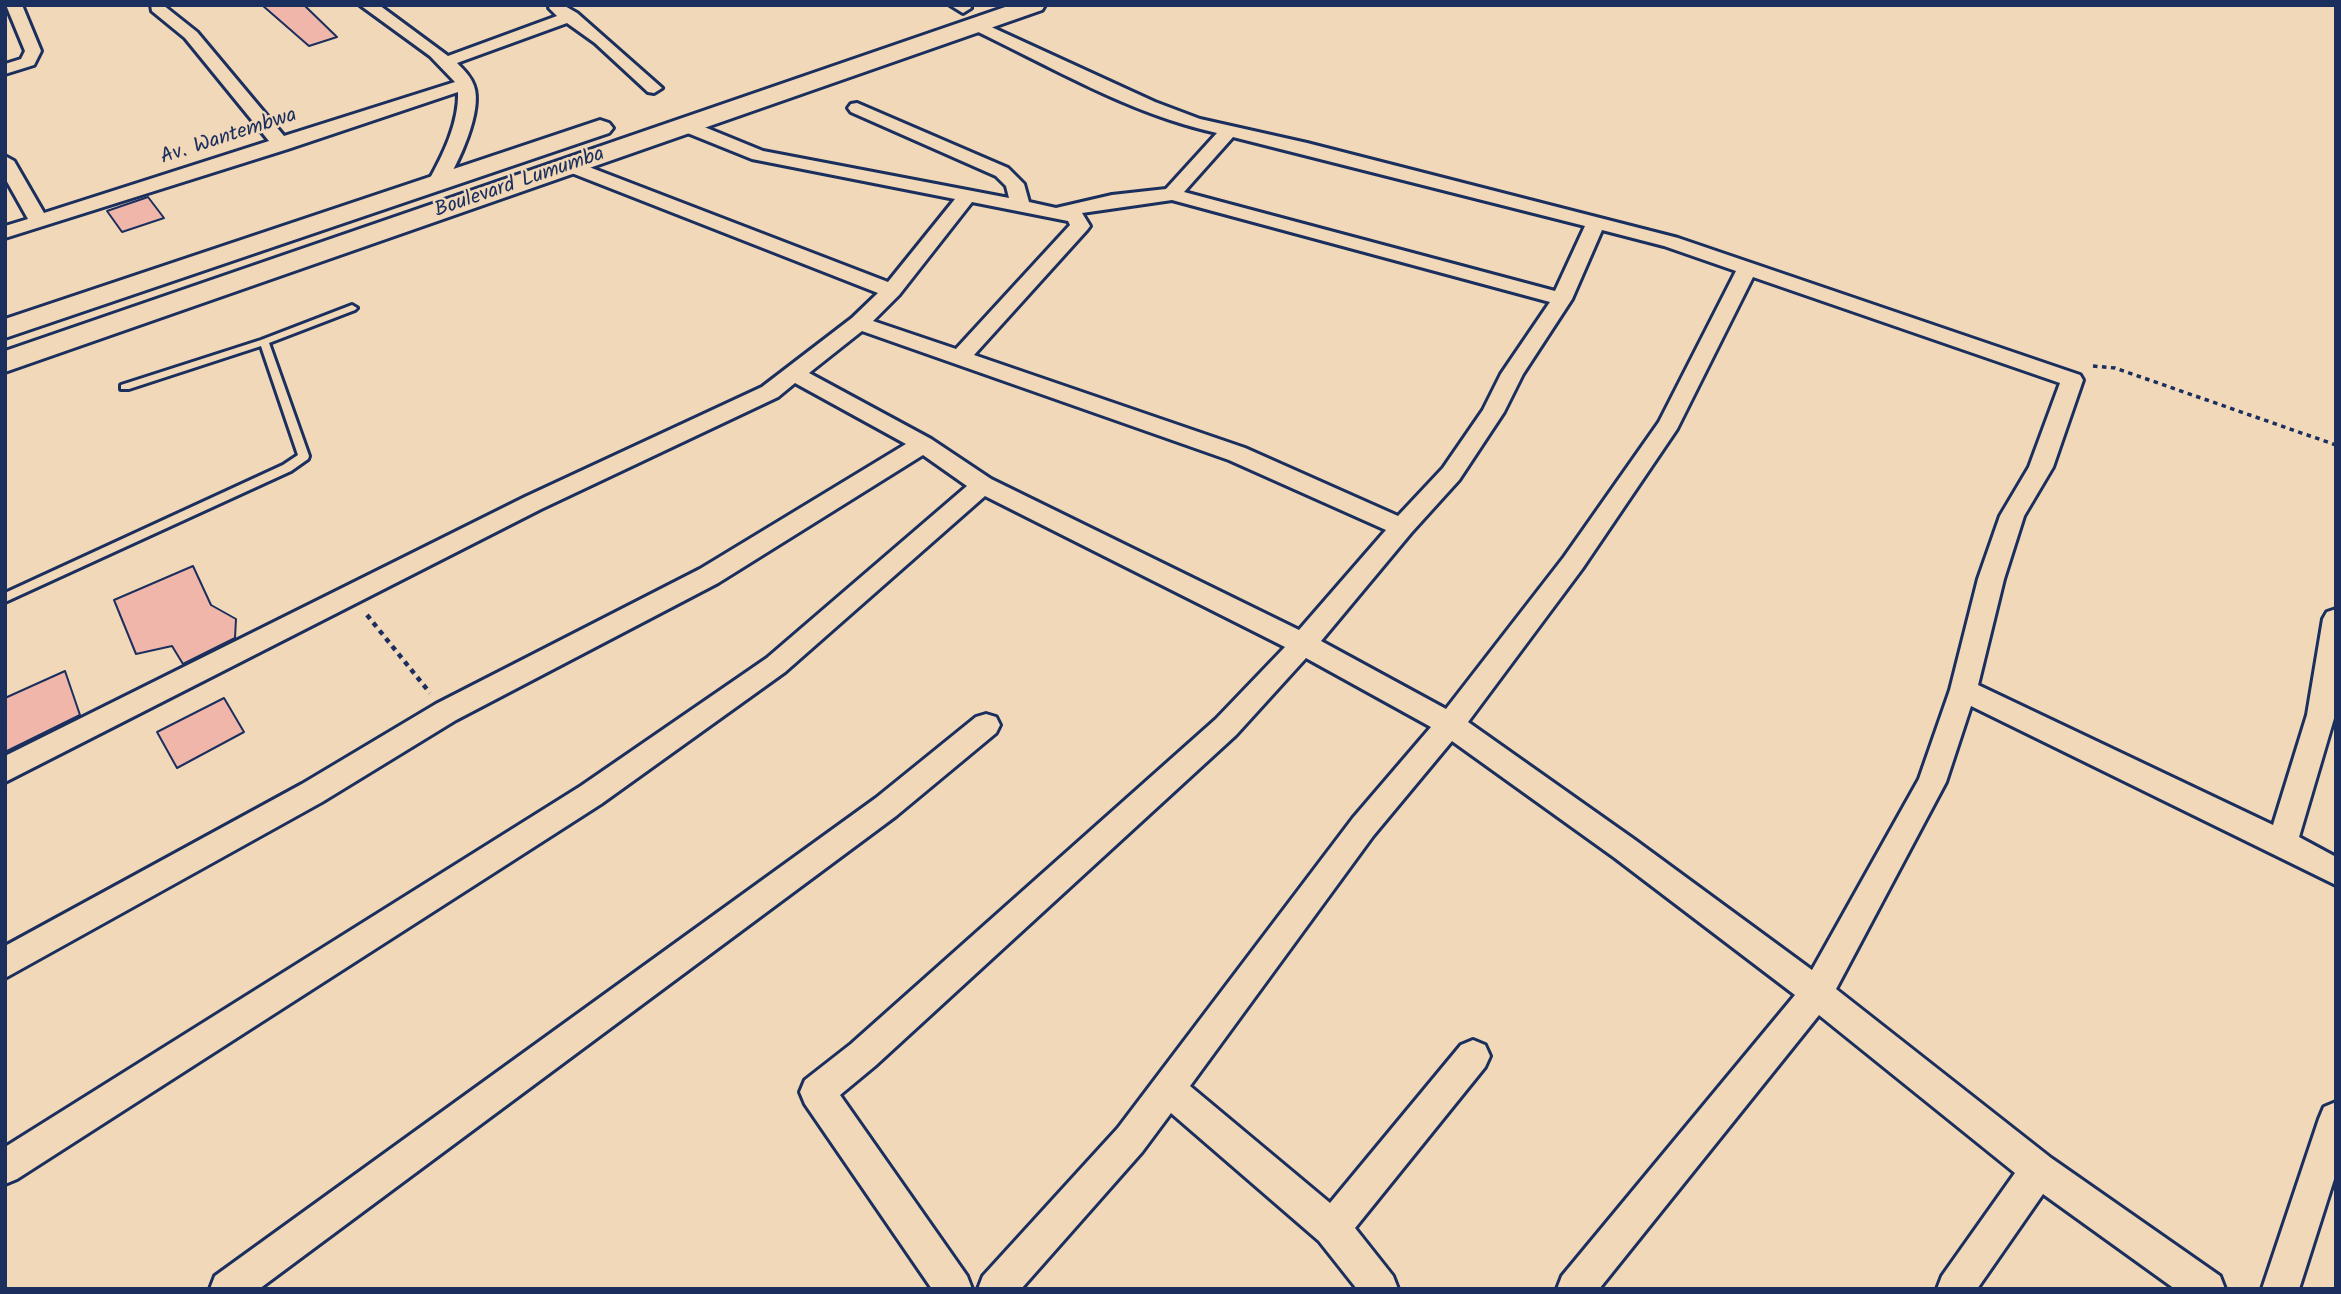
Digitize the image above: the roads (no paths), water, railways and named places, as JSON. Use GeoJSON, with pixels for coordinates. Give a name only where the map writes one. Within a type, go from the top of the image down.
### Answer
{"type":"FeatureCollection","features":[{"type":"Feature","properties":{"kind":"highway","name":"Boulevard Lumumba"},"geometry":{"type":"LineString","coordinates":[[651,100],[967,11],[1034,5]]}},
{"type":"Feature","properties":{"kind":"highway","name":"Boulevard Lumumba"},"geometry":{"type":"LineString","coordinates":[[5,362],[686,126],[967,11]]}},
{"type":"Feature","properties":{"kind":"highway","name":"Boulevard Lumumba"},"geometry":{"type":"LineString","coordinates":[[5,329],[621,121]]}},
{"type":"Feature","properties":{"kind":"street"},"geometry":{"type":"LineString","coordinates":[[5,69],[28,62],[33,51],[14,5]]}},
{"type":"Feature","properties":{"kind":"street"},"geometry":{"type":"LineString","coordinates":[[368,5],[446,62],[465,84],[466,97],[457,142],[437,181]]}},
{"type":"Feature","properties":{"kind":"street"},"geometry":{"type":"LineString","coordinates":[[553,5],[571,16],[651,100]]}},
{"type":"Feature","properties":{"kind":"street"},"geometry":{"type":"LineString","coordinates":[[157,8],[191,35],[282,145]]}},
{"type":"Feature","properties":{"kind":"street"},"geometry":{"type":"LineString","coordinates":[[967,11],[1149,106],[1195,123],[1671,242],[2072,380],[2041,467],[2012,516],[1992,579],[1963,690],[1932,782],[1816,993],[1575,1289]]}},
{"type":"Feature","properties":{"kind":"street"},"geometry":{"type":"LineString","coordinates":[[446,62],[571,16]]}},
{"type":"Feature","properties":{"kind":"street","name":"Av. Wantembwa"},"geometry":{"type":"LineString","coordinates":[[5,233],[465,84]]}},
{"type":"Feature","properties":{"kind":"street"},"geometry":{"type":"LineString","coordinates":[[857,108],[1002,172],[1015,184],[1020,205]]}},
{"type":"Feature","properties":{"kind":"street"},"geometry":{"type":"LineString","coordinates":[[686,126],[758,155],[1061,212],[1075,217],[1080,226],[959,359]]}},
{"type":"Feature","properties":{"kind":"street"},"geometry":{"type":"LineString","coordinates":[[1172,194],[1229,130]]}},
{"type":"Feature","properties":{"kind":"street"},"geometry":{"type":"LineString","coordinates":[[5,161],[39,222]]}},
{"type":"Feature","properties":{"kind":"street"},"geometry":{"type":"LineString","coordinates":[[570,166],[892,291]]}},
{"type":"Feature","properties":{"kind":"street"},"geometry":{"type":"LineString","coordinates":[[1061,212],[1112,201],[1172,194],[1562,299]]}},
{"type":"Feature","properties":{"kind":"street"},"geometry":{"type":"LineString","coordinates":[[5,770],[533,503],[752,402],[795,373],[859,323],[892,291],[968,195]]}},
{"type":"Feature","properties":{"kind":"street"},"geometry":{"type":"LineString","coordinates":[[954,1289],[817,1092],[863,1055],[1226,727],[1303,645],[1402,527],[1451,474],[1493,412],[1512,373],[1562,299],[1596,223]]}},
{"type":"Feature","properties":{"kind":"street"},"geometry":{"type":"LineString","coordinates":[[996,1289],[1130,1140],[1363,827],[1450,724],[1573,563],[1669,424],[1748,267]]}},
{"type":"Feature","properties":{"kind":"street"},"geometry":{"type":"LineString","coordinates":[[859,323],[1237,454],[1402,527]]}},
{"type":"Feature","properties":{"kind":"street"},"geometry":{"type":"LineString","coordinates":[[795,373],[923,444],[983,485],[1303,645],[1450,724],[1625,849],[1816,993],[2039,1170],[2207,1289]]}},
{"type":"Feature","properties":{"kind":"street"},"geometry":{"type":"LineString","coordinates":[[5,962],[312,793],[446,712],[709,576],[923,444]]}},
{"type":"Feature","properties":{"kind":"street"},"geometry":{"type":"LineString","coordinates":[[5,1167],[602,787],[776,665],[983,485]]}},
{"type":"Feature","properties":{"kind":"street"},"geometry":{"type":"LineString","coordinates":[[2282,843],[2320,715],[2336,619]]}},
{"type":"Feature","properties":{"kind":"street"},"geometry":{"type":"LineString","coordinates":[[1963,690],[2282,843],[2336,872]]}},
{"type":"Feature","properties":{"kind":"street"},"geometry":{"type":"LineString","coordinates":[[228,1289],[875,815],[986,725]]}},
{"type":"Feature","properties":{"kind":"street"},"geometry":{"type":"LineString","coordinates":[[1332,1228],[1473,1056]]}},
{"type":"Feature","properties":{"kind":"street"},"geometry":{"type":"LineString","coordinates":[[1169,1090],[1332,1228],[1380,1289]]}},
{"type":"Feature","properties":{"kind":"street"},"geometry":{"type":"LineString","coordinates":[[2280,1289],[2336,1118]]}},
{"type":"Feature","properties":{"kind":"street"},"geometry":{"type":"LineString","coordinates":[[1955,1289],[2039,1170]]}},
{"type":"Feature","properties":{"kind":"lane"},"geometry":{"type":"LineString","coordinates":[[125,387],[264,342],[352,308]]}},
{"type":"Feature","properties":{"kind":"lane"},"geometry":{"type":"LineString","coordinates":[[5,598],[287,468],[304,456],[264,342]]}}]}
